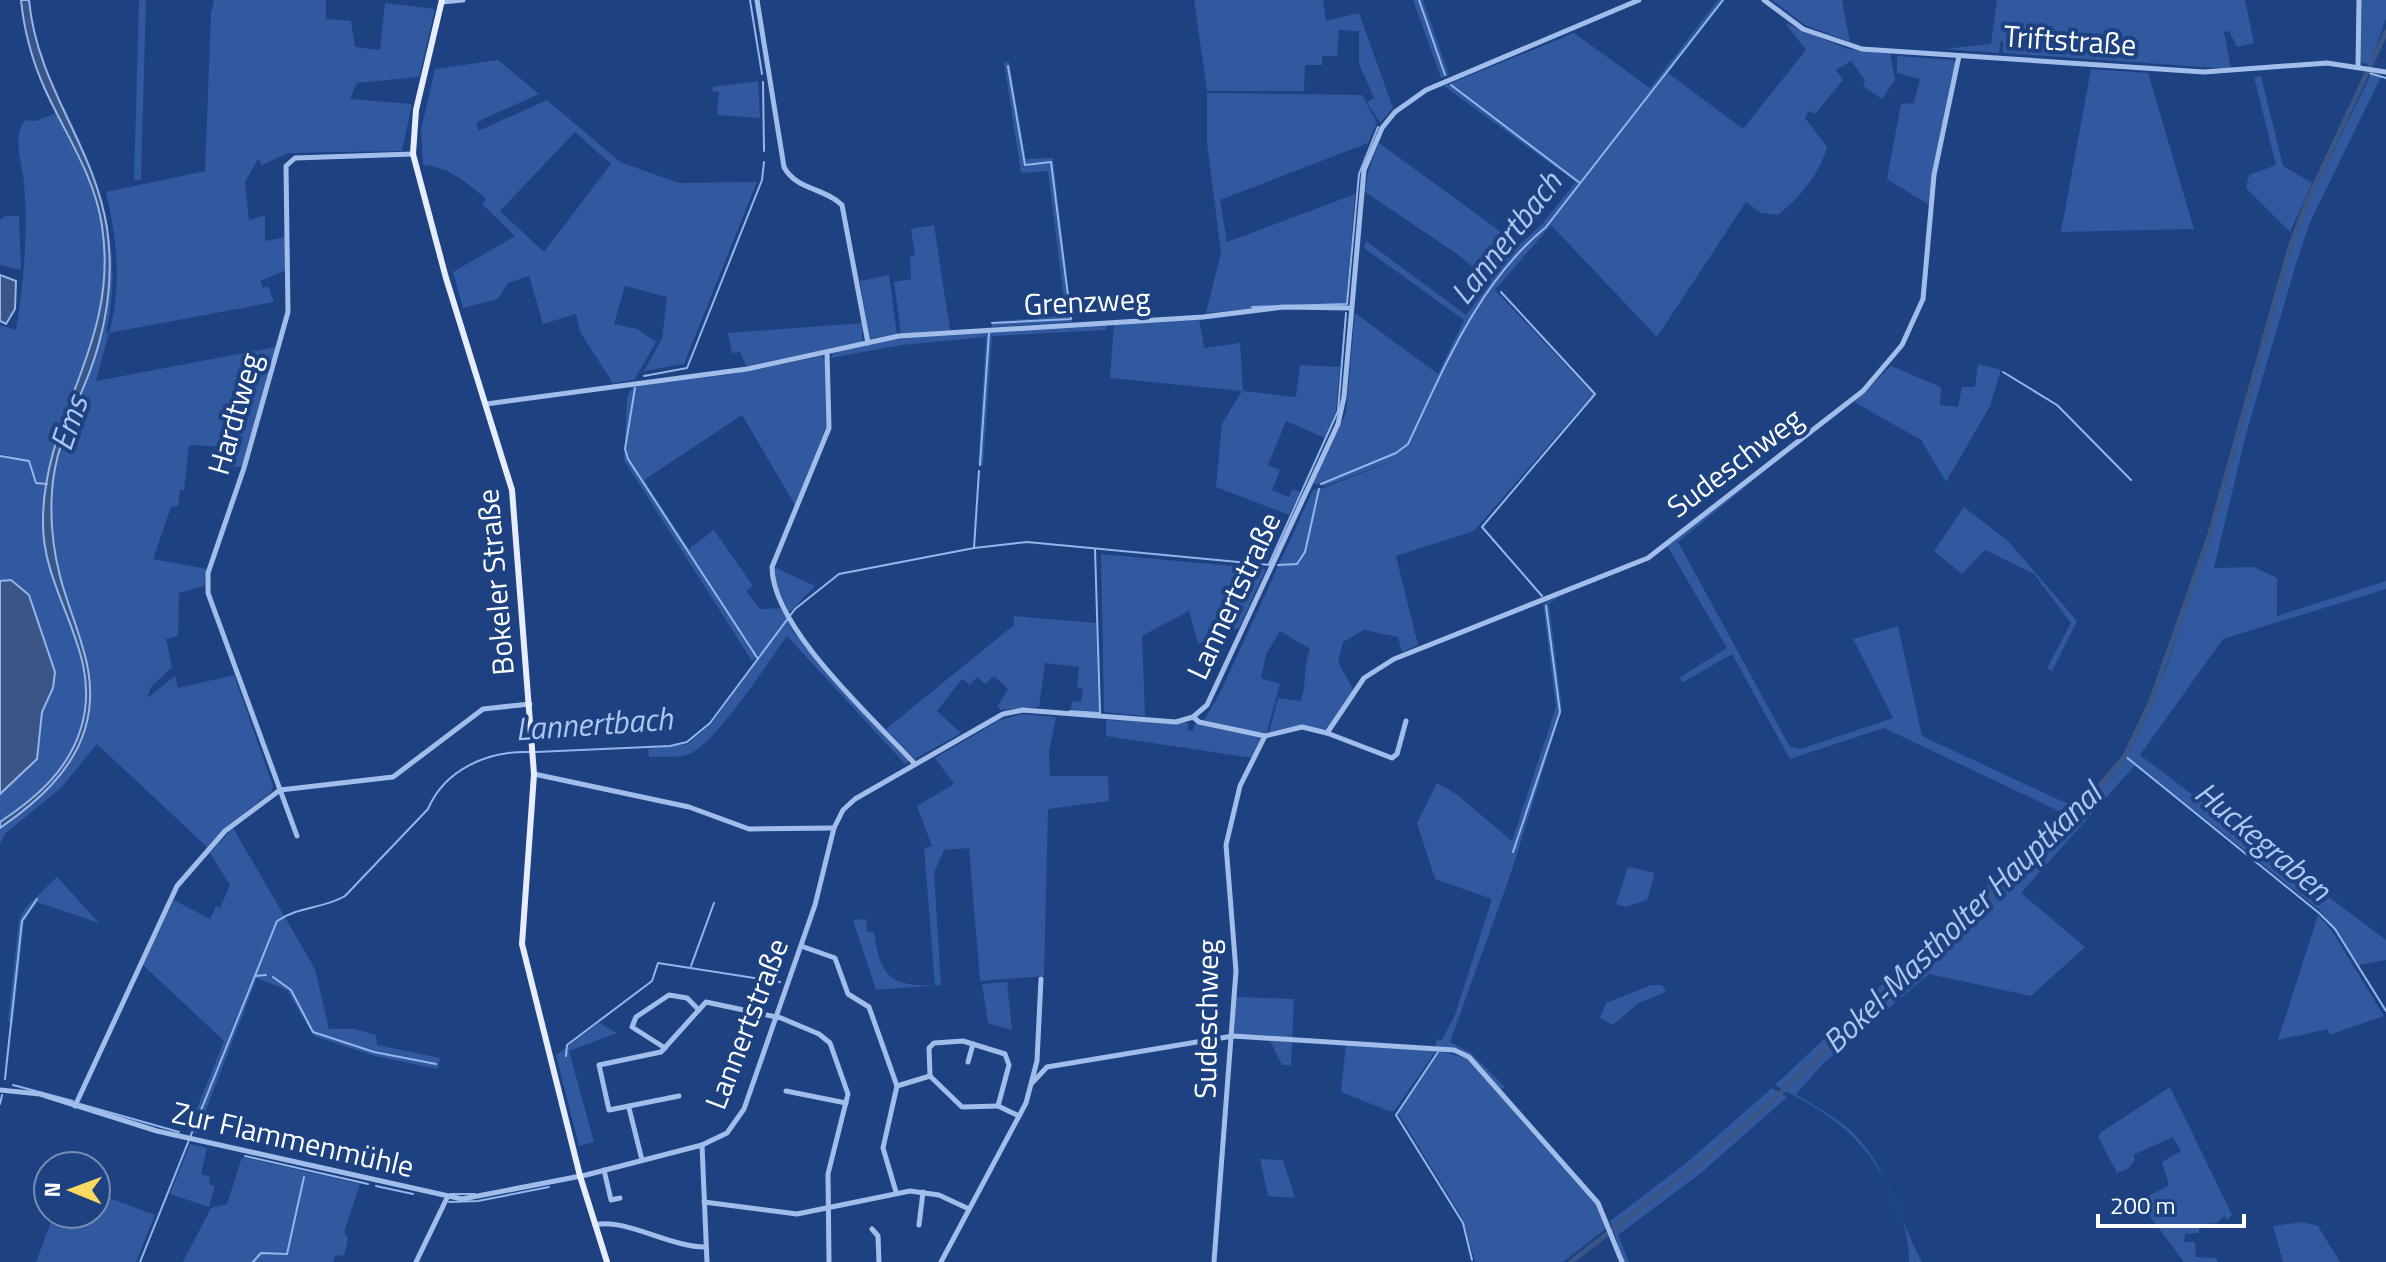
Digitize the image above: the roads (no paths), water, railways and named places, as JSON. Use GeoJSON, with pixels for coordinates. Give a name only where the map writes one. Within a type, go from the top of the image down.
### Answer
{"type":"FeatureCollection","features":[{"type":"Feature","properties":{"kind":"main road","name":"Bokeler Straße"},"geometry":{"type":"LineString","coordinates":[[442,1],[416,110],[413,154],[418,185],[512,490],[534,774],[522,944],[580,1176],[607,1262]]}},
{"type":"Feature","properties":{"kind":"street"},"geometry":{"type":"LineString","coordinates":[[442,1],[463,0]]}},
{"type":"Feature","properties":{"kind":"street"},"geometry":{"type":"LineString","coordinates":[[757,0],[784,167],[795,181],[834,197],[842,205],[868,343]]}},
{"type":"Feature","properties":{"kind":"street","name":"Lannertstraße"},"geometry":{"type":"LineString","coordinates":[[580,1176],[702,1145],[723,1136],[738,1121],[801,946],[834,828],[843,810],[855,799],[999,716],[1014,711],[1167,722],[1193,717],[1207,705],[1338,424],[1364,170],[1375,141],[1395,112],[1426,90],[1639,0]]}},
{"type":"Feature","properties":{"kind":"street","name":"Triftstraße"},"geometry":{"type":"LineString","coordinates":[[1764,0],[1803,29],[1849,47],[2204,72],[2327,63],[2383,71]]}},
{"type":"Feature","properties":{"kind":"street"},"geometry":{"type":"LineString","coordinates":[[2359,0],[2361,66]]}},
{"type":"Feature","properties":{"kind":"street","name":"Sudeschweg"},"geometry":{"type":"LineString","coordinates":[[1327,733],[1372,672],[1394,659],[1648,558],[1863,391],[1902,345],[1923,299],[1934,175],[1959,56]]}},
{"type":"Feature","properties":{"kind":"street","name":"Hardtweg"},"geometry":{"type":"LineString","coordinates":[[297,836],[207,586],[288,312],[286,166],[295,158],[413,154]]}},
{"type":"Feature","properties":{"kind":"street","name":"Grenzweg"},"geometry":{"type":"LineString","coordinates":[[486,404],[747,369],[899,336],[1203,317],[1283,307],[1351,308]]}},
{"type":"Feature","properties":{"kind":"street"},"geometry":{"type":"LineString","coordinates":[[827,352],[829,428],[772,567],[772,579],[790,621],[805,644],[915,764]]}},
{"type":"Feature","properties":{"kind":"street"},"geometry":{"type":"LineString","coordinates":[[75,1106],[177,886],[225,831],[280,790],[393,777],[483,709],[530,704]]}},
{"type":"Feature","properties":{"kind":"street"},"geometry":{"type":"LineString","coordinates":[[1193,717],[1199,722],[1265,736],[1302,727],[1327,733],[1392,758],[1397,754],[1406,721]]}},
{"type":"Feature","properties":{"kind":"street","name":"Sudeschweg"},"geometry":{"type":"LineString","coordinates":[[1214,1262],[1236,971],[1226,845],[1240,786],[1265,736]]}},
{"type":"Feature","properties":{"kind":"street"},"geometry":{"type":"LineString","coordinates":[[534,774],[689,807],[749,829],[834,828]]}},
{"type":"Feature","properties":{"kind":"street"},"geometry":{"type":"LineString","coordinates":[[801,946],[835,958],[848,994],[869,1007],[897,1086],[883,1148],[896,1192]]}},
{"type":"Feature","properties":{"kind":"street"},"geometry":{"type":"LineString","coordinates":[[941,1262],[1019,1116],[1033,1082],[1041,979]]}},
{"type":"Feature","properties":{"kind":"street"},"geometry":{"type":"LineString","coordinates":[[665,1048],[632,1027],[636,1017],[669,995],[687,998],[699,1010]]}},
{"type":"Feature","properties":{"kind":"street"},"geometry":{"type":"LineString","coordinates":[[679,1096],[612,1111],[607,1108],[599,1065],[661,1052],[711,1001],[805,1026],[830,1043],[846,1084],[846,1103],[828,1174],[829,1262]]}},
{"type":"Feature","properties":{"kind":"street"},"geometry":{"type":"LineString","coordinates":[[1033,1082],[1047,1067],[1233,1036],[1454,1050],[1469,1057],[1598,1203],[1622,1262]]}},
{"type":"Feature","properties":{"kind":"street"},"geometry":{"type":"LineString","coordinates":[[998,1106],[1009,1065],[1005,1054],[963,1041],[930,1044],[930,1076],[962,1107],[998,1106],[1019,1116]]}},
{"type":"Feature","properties":{"kind":"street"},"geometry":{"type":"LineString","coordinates":[[968,1062],[973,1044]]}},
{"type":"Feature","properties":{"kind":"street"},"geometry":{"type":"LineString","coordinates":[[1037,1061],[1047,1067]]}},
{"type":"Feature","properties":{"kind":"street"},"geometry":{"type":"LineString","coordinates":[[897,1086],[930,1076]]}},
{"type":"Feature","properties":{"kind":"street","name":"Zur Flammenmühle"},"geometry":{"type":"LineString","coordinates":[[0,1090],[40,1094],[194,1140],[447,1197],[470,1199],[580,1176]]}},
{"type":"Feature","properties":{"kind":"street"},"geometry":{"type":"LineString","coordinates":[[786,1091],[846,1103]]}},
{"type":"Feature","properties":{"kind":"street"},"geometry":{"type":"LineString","coordinates":[[629,1108],[642,1160]]}},
{"type":"Feature","properties":{"kind":"street"},"geometry":{"type":"LineString","coordinates":[[702,1145],[707,1262]]}},
{"type":"Feature","properties":{"kind":"street"},"geometry":{"type":"LineString","coordinates":[[604,1170],[611,1200],[620,1198]]}},
{"type":"Feature","properties":{"kind":"street"},"geometry":{"type":"LineString","coordinates":[[704,1202],[797,1214],[827,1210],[896,1192],[923,1192],[939,1195],[969,1209]]}},
{"type":"Feature","properties":{"kind":"street"},"geometry":{"type":"LineString","coordinates":[[919,1225],[923,1192]]}},
{"type":"Feature","properties":{"kind":"street"},"geometry":{"type":"LineString","coordinates":[[416,1262],[447,1197]]}},
{"type":"Feature","properties":{"kind":"street"},"geometry":{"type":"LineString","coordinates":[[594,1225],[608,1223],[662,1241],[706,1247]]}},
{"type":"Feature","properties":{"kind":"street"},"geometry":{"type":"LineString","coordinates":[[872,1229],[878,1236],[879,1262]]}},
{"type":"Feature","properties":{"kind":"water","name":"Ems"},"geometry":{"type":"Polygon","coordinates":[[[21,0],[29,0],[43,61],[100,198],[107,228],[110,265],[108,301],[101,336],[61,445],[51,503],[58,566],[88,669],[89,708],[85,729],[62,773],[27,808],[0,828],[0,822],[38,793],[59,770],[81,728],[86,701],[85,675],[79,649],[52,576],[43,524],[46,485],[54,448],[91,344],[105,268],[102,226],[93,189],[32,56],[21,0]]]}},
{"type":"Feature","properties":{"kind":"water"},"geometry":{"type":"Polygon","coordinates":[[[0,275],[16,281],[15,309],[6,324],[0,321],[0,275]]]}},
{"type":"Feature","properties":{"kind":"water"},"geometry":{"type":"Polygon","coordinates":[[[11,580],[29,595],[55,672],[53,688],[42,712],[37,759],[0,794],[0,581],[11,580]]]}},
{"type":"Feature","properties":{"kind":"waterway"},"geometry":{"type":"LineString","coordinates":[[750,0],[762,74]]}},
{"type":"Feature","properties":{"kind":"waterway"},"geometry":{"type":"LineString","coordinates":[[1419,0],[1445,75]]}},
{"type":"Feature","properties":{"kind":"waterway","name":"Lannertbach"},"geometry":{"type":"LineString","coordinates":[[1321,484],[1396,453],[1408,444],[1450,356],[1482,300],[1522,249],[1546,227],[1723,0]]}},
{"type":"Feature","properties":{"kind":"waterway","name":"Bokel-Mastholter Hauptkanal"},"geometry":{"type":"LineString","coordinates":[[1571,1262],[1712,1153],[1776,1097],[2069,822],[2125,756],[2151,701],[2210,534],[2290,247],[2306,204],[2386,32]]}},
{"type":"Feature","properties":{"kind":"waterway"},"geometry":{"type":"LineString","coordinates":[[992,323],[1071,319],[1051,162],[1025,165],[1008,66]]}},
{"type":"Feature","properties":{"kind":"waterway"},"geometry":{"type":"LineString","coordinates":[[2369,73],[2386,78]]}},
{"type":"Feature","properties":{"kind":"waterway"},"geometry":{"type":"LineString","coordinates":[[763,82],[764,151]]}},
{"type":"Feature","properties":{"kind":"waterway"},"geometry":{"type":"LineString","coordinates":[[1451,85],[1580,183]]}},
{"type":"Feature","properties":{"kind":"waterway"},"geometry":{"type":"LineString","coordinates":[[1252,307],[1347,304],[1359,174],[1378,127]]}},
{"type":"Feature","properties":{"kind":"waterway"},"geometry":{"type":"LineString","coordinates":[[644,376],[687,368],[762,180],[764,162]]}},
{"type":"Feature","properties":{"kind":"waterway"},"geometry":{"type":"LineString","coordinates":[[1501,292],[1595,394],[1482,527],[1542,596]]}},
{"type":"Feature","properties":{"kind":"waterway"},"geometry":{"type":"LineString","coordinates":[[1269,564],[1338,411],[1346,313]]}},
{"type":"Feature","properties":{"kind":"waterway"},"geometry":{"type":"LineString","coordinates":[[980,465],[989,333]]}},
{"type":"Feature","properties":{"kind":"waterway"},"geometry":{"type":"LineString","coordinates":[[2003,372],[2057,405],[2131,480]]}},
{"type":"Feature","properties":{"kind":"waterway"},"geometry":{"type":"LineString","coordinates":[[635,388],[625,449],[628,459],[758,659]]}},
{"type":"Feature","properties":{"kind":"waterway"},"geometry":{"type":"LineString","coordinates":[[0,456],[29,461],[36,483],[47,484]]}},
{"type":"Feature","properties":{"kind":"waterway"},"geometry":{"type":"LineString","coordinates":[[974,548],[979,471]]}},
{"type":"Feature","properties":{"kind":"waterway","name":"Lannertbach"},"geometry":{"type":"LineString","coordinates":[[1278,565],[1297,564],[1305,552],[1319,489]]}},
{"type":"Feature","properties":{"kind":"waterway","name":"Lannertbach"},"geometry":{"type":"LineString","coordinates":[[536,752],[670,746],[687,742],[710,723],[795,609],[839,574],[974,548],[1027,542],[1270,565]]}},
{"type":"Feature","properties":{"kind":"waterway"},"geometry":{"type":"LineString","coordinates":[[1070,711],[1100,713],[1095,549]]}},
{"type":"Feature","properties":{"kind":"waterway"},"geometry":{"type":"LineString","coordinates":[[1513,852],[1560,712],[1546,606]]}},
{"type":"Feature","properties":{"kind":"waterway","name":"Lannertbach"},"geometry":{"type":"LineString","coordinates":[[140,1262],[277,921],[345,896],[428,809],[445,783],[457,773],[484,759],[529,752]]}},
{"type":"Feature","properties":{"kind":"waterway","name":"Huckegraben"},"geometry":{"type":"LineString","coordinates":[[2125,756],[2319,913],[2335,929],[2386,1011]]}},
{"type":"Feature","properties":{"kind":"waterway"},"geometry":{"type":"LineString","coordinates":[[5,1079],[22,921],[37,899]]}},
{"type":"Feature","properties":{"kind":"waterway"},"geometry":{"type":"LineString","coordinates":[[691,966],[714,903]]}},
{"type":"Feature","properties":{"kind":"waterway"},"geometry":{"type":"LineString","coordinates":[[566,1056],[567,1045],[652,981],[658,963],[780,982]]}},
{"type":"Feature","properties":{"kind":"waterway"},"geometry":{"type":"LineString","coordinates":[[255,976],[266,975]]}},
{"type":"Feature","properties":{"kind":"waterway"},"geometry":{"type":"LineString","coordinates":[[273,977],[291,990],[313,1032],[374,1052],[436,1064]]}},
{"type":"Feature","properties":{"kind":"waterway"},"geometry":{"type":"LineString","coordinates":[[1438,1052],[1396,1115],[1463,1223],[1472,1260]]}},
{"type":"Feature","properties":{"kind":"waterway"},"geometry":{"type":"LineString","coordinates":[[13,1085],[73,1101]]}},
{"type":"Feature","properties":{"kind":"waterway"},"geometry":{"type":"LineString","coordinates":[[0,1104],[2,1095]]}},
{"type":"Feature","properties":{"kind":"waterway"},"geometry":{"type":"LineString","coordinates":[[80,1104],[179,1132]]}},
{"type":"Feature","properties":{"kind":"waterway"},"geometry":{"type":"LineString","coordinates":[[245,1156],[368,1184]]}},
{"type":"Feature","properties":{"kind":"waterway"},"geometry":{"type":"LineString","coordinates":[[253,1262],[261,1253],[287,1254],[304,1177]]}},
{"type":"Feature","properties":{"kind":"waterway"},"geometry":{"type":"LineString","coordinates":[[376,1186],[413,1194]]}},
{"type":"Feature","properties":{"kind":"waterway"},"geometry":{"type":"LineString","coordinates":[[449,1202],[478,1201],[549,1187]]}},
{"type":"Feature","properties":{"kind":"waterway"},"geometry":{"type":"LineString","coordinates":[[450,1194],[475,1194]]}}]}
